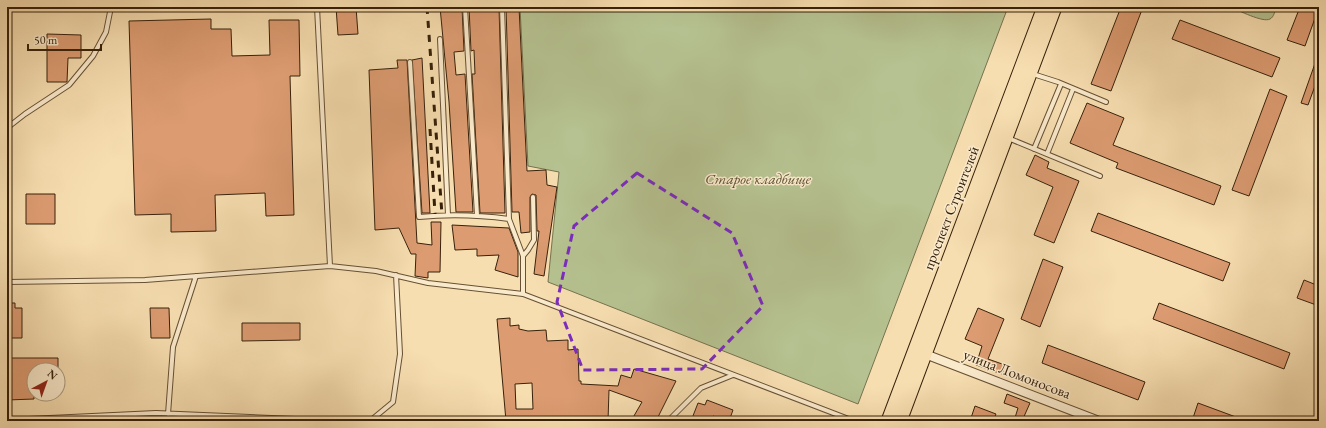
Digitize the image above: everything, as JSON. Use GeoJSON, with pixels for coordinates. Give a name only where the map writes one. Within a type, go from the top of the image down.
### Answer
{"type":"FeatureCollection","features":[{"type":"Feature","properties":{"kind":"main road","name":"проспект Строителей"},"geometry":{"type":"LineString","coordinates":[[888,421],[1044,7]]}},
{"type":"Feature","properties":{"kind":"main road","name":"проспект Строителей"},"geometry":{"type":"LineString","coordinates":[[900,421],[1056,7]]}},
{"type":"Feature","properties":{"kind":"street","name":"улица Ломоносова"},"geometry":{"type":"LineString","coordinates":[[925,354],[1099,421]]}},
{"type":"Feature","properties":{"kind":"lane"},"geometry":{"type":"LineString","coordinates":[[7,128],[25,114],[69,85],[93,56],[106,32],[111,7]]}},
{"type":"Feature","properties":{"kind":"lane"},"geometry":{"type":"LineString","coordinates":[[317,7],[330,266]]}},
{"type":"Feature","properties":{"kind":"lane"},"geometry":{"type":"LineString","coordinates":[[465,7],[477,215]]}},
{"type":"Feature","properties":{"kind":"lane"},"geometry":{"type":"LineString","coordinates":[[502,7],[509,219],[523,256],[523,294]]}},
{"type":"Feature","properties":{"kind":"lane"},"geometry":{"type":"LineString","coordinates":[[440,39],[448,215]]}},
{"type":"Feature","properties":{"kind":"lane"},"geometry":{"type":"LineString","coordinates":[[410,62],[419,217],[477,215],[509,219]]}},
{"type":"Feature","properties":{"kind":"lane"},"geometry":{"type":"LineString","coordinates":[[1031,73],[1106,102]]}},
{"type":"Feature","properties":{"kind":"lane"},"geometry":{"type":"LineString","coordinates":[[1034,149],[1061,84]]}},
{"type":"Feature","properties":{"kind":"lane"},"geometry":{"type":"LineString","coordinates":[[1047,154],[1073,89]]}},
{"type":"Feature","properties":{"kind":"lane"},"geometry":{"type":"LineString","coordinates":[[1006,137],[1100,176]]}},
{"type":"Feature","properties":{"kind":"lane"},"geometry":{"type":"LineString","coordinates":[[523,256],[534,240],[533,197]]}},
{"type":"Feature","properties":{"kind":"lane"},"geometry":{"type":"LineString","coordinates":[[7,282],[145,280],[330,266],[376,271],[428,283],[523,294],[854,421]]}},
{"type":"Feature","properties":{"kind":"lane"},"geometry":{"type":"LineString","coordinates":[[370,421],[393,402],[400,354],[396,275]]}},
{"type":"Feature","properties":{"kind":"lane"},"geometry":{"type":"LineString","coordinates":[[168,414],[173,347],[196,276]]}},
{"type":"Feature","properties":{"kind":"lane"},"geometry":{"type":"LineString","coordinates":[[668,421],[701,388],[733,375]]}},
{"type":"Feature","properties":{"kind":"lane"},"geometry":{"type":"LineString","coordinates":[[7,420],[168,414],[342,421]]}},
{"type":"Feature","properties":{"kind":"highlighted area"},"geometry":{"type":"Polygon","coordinates":[[[637,173],[732,233],[763,306],[702,369],[583,370],[557,302],[574,226],[637,173]]]}},
{"type":"Feature","properties":{"kind":"green space","name":"Старое кладбище"},"geometry":{"type":"Polygon","coordinates":[[[520,7],[1008,7],[858,404],[548,282],[559,172],[528,166],[520,7]]]}},
{"type":"Feature","properties":{"kind":"green space"},"geometry":{"type":"Polygon","coordinates":[[[1230,7],[1276,7],[1272,17],[1267,20],[1256,18],[1230,7]]]}},
{"type":"Feature","properties":{"kind":"building"},"geometry":{"type":"Polygon","coordinates":[[[336,7],[356,7],[358,34],[338,35],[336,7]]]}},
{"type":"Feature","properties":{"kind":"building"},"geometry":{"type":"Polygon","coordinates":[[[440,7],[462,7],[464,51],[454,52],[456,75],[465,74],[473,212],[456,212],[449,102],[440,7]]]}},
{"type":"Feature","properties":{"kind":"building"},"geometry":{"type":"Polygon","coordinates":[[[469,7],[499,7],[505,213],[480,213],[472,74],[475,74],[474,50],[471,51],[469,7]]]}},
{"type":"Feature","properties":{"kind":"building"},"geometry":{"type":"Polygon","coordinates":[[[506,7],[519,7],[527,171],[546,170],[547,185],[557,187],[544,276],[534,274],[539,231],[537,231],[536,195],[532,194],[530,197],[530,232],[521,233],[519,212],[512,212],[506,7]]]}},
{"type":"Feature","properties":{"kind":"building"},"geometry":{"type":"Polygon","coordinates":[[[1121,7],[1143,7],[1111,91],[1091,84],[1121,7]]]}},
{"type":"Feature","properties":{"kind":"building"},"geometry":{"type":"Polygon","coordinates":[[[1300,7],[1319,7],[1305,46],[1287,40],[1300,7]]]}},
{"type":"Feature","properties":{"kind":"building"},"geometry":{"type":"Polygon","coordinates":[[[211,19],[211,29],[231,29],[232,56],[270,55],[269,20],[299,20],[300,76],[290,76],[294,215],[266,216],[265,193],[215,195],[216,231],[171,232],[171,214],[135,215],[129,21],[211,19]]]}},
{"type":"Feature","properties":{"kind":"building"},"geometry":{"type":"Polygon","coordinates":[[[1180,20],[1280,58],[1272,77],[1172,39],[1180,20]]]}},
{"type":"Feature","properties":{"kind":"building"},"geometry":{"type":"Polygon","coordinates":[[[47,34],[81,35],[81,58],[68,58],[67,82],[47,82],[47,34]]]}},
{"type":"Feature","properties":{"kind":"building"},"geometry":{"type":"Polygon","coordinates":[[[1318,55],[1319,75],[1308,105],[1301,103],[1318,55]]]}},
{"type":"Feature","properties":{"kind":"building"},"geometry":{"type":"Polygon","coordinates":[[[422,58],[430,213],[422,213],[412,60],[422,58]]]}},
{"type":"Feature","properties":{"kind":"building"},"geometry":{"type":"Polygon","coordinates":[[[397,60],[407,60],[417,243],[432,245],[431,222],[441,222],[440,272],[428,272],[428,278],[415,276],[416,254],[411,254],[399,228],[375,230],[369,70],[398,68],[397,60]]]}},
{"type":"Feature","properties":{"kind":"building"},"geometry":{"type":"Polygon","coordinates":[[[1270,89],[1287,96],[1249,196],[1232,190],[1270,89]]]}},
{"type":"Feature","properties":{"kind":"building"},"geometry":{"type":"Polygon","coordinates":[[[1087,103],[1124,118],[1113,145],[1221,186],[1214,205],[1116,168],[1118,163],[1070,143],[1087,103]]]}},
{"type":"Feature","properties":{"kind":"building"},"geometry":{"type":"Polygon","coordinates":[[[1035,155],[1049,162],[1047,168],[1079,181],[1054,243],[1034,235],[1053,187],[1026,175],[1035,155]]]}},
{"type":"Feature","properties":{"kind":"building"},"geometry":{"type":"Polygon","coordinates":[[[26,194],[55,194],[55,224],[26,224],[26,194]]]}},
{"type":"Feature","properties":{"kind":"building"},"geometry":{"type":"Polygon","coordinates":[[[1098,213],[1230,263],[1223,281],[1091,231],[1098,213]]]}},
{"type":"Feature","properties":{"kind":"building"},"geometry":{"type":"Polygon","coordinates":[[[452,225],[509,228],[518,252],[518,277],[495,270],[499,255],[477,256],[477,249],[455,250],[452,225]]]}},
{"type":"Feature","properties":{"kind":"building"},"geometry":{"type":"Polygon","coordinates":[[[1043,259],[1063,267],[1040,327],[1021,319],[1043,259]]]}},
{"type":"Feature","properties":{"kind":"building"},"geometry":{"type":"Polygon","coordinates":[[[1304,280],[1319,286],[1319,306],[1297,298],[1304,280]]]}},
{"type":"Feature","properties":{"kind":"building"},"geometry":{"type":"Polygon","coordinates":[[[7,303],[15,303],[15,308],[22,308],[22,338],[7,338],[7,303]]]}},
{"type":"Feature","properties":{"kind":"building"},"geometry":{"type":"Polygon","coordinates":[[[1159,303],[1290,353],[1284,369],[1153,319],[1159,303]]]}},
{"type":"Feature","properties":{"kind":"building"},"geometry":{"type":"Polygon","coordinates":[[[150,308],[169,308],[170,338],[151,338],[150,308]]]}},
{"type":"Feature","properties":{"kind":"building"},"geometry":{"type":"Polygon","coordinates":[[[978,308],[1004,319],[988,359],[1005,365],[1002,374],[976,365],[982,346],[965,339],[978,308]]]}},
{"type":"Feature","properties":{"kind":"building"},"geometry":{"type":"Polygon","coordinates":[[[510,318],[510,326],[519,325],[519,329],[528,331],[546,330],[547,341],[568,340],[568,350],[578,349],[579,381],[581,381],[581,384],[618,386],[621,375],[631,378],[634,369],[676,381],[656,421],[631,421],[642,402],[609,390],[608,421],[506,421],[497,319],[510,318]],[[532,383],[515,384],[516,409],[533,409],[532,383]]]}},
{"type":"Feature","properties":{"kind":"building"},"geometry":{"type":"Polygon","coordinates":[[[242,323],[300,323],[300,340],[242,341],[242,323]]]}},
{"type":"Feature","properties":{"kind":"building"},"geometry":{"type":"Polygon","coordinates":[[[1048,345],[1145,382],[1138,400],[1042,363],[1048,345]]]}},
{"type":"Feature","properties":{"kind":"building"},"geometry":{"type":"Polygon","coordinates":[[[7,358],[58,358],[58,362],[26,362],[26,399],[7,400],[7,358]]]}},
{"type":"Feature","properties":{"kind":"building"},"geometry":{"type":"Polygon","coordinates":[[[1007,394],[1030,403],[1022,421],[1014,421],[1018,408],[1004,403],[1007,394]]]}},
{"type":"Feature","properties":{"kind":"building"},"geometry":{"type":"Polygon","coordinates":[[[707,400],[733,410],[729,421],[713,416],[711,421],[691,421],[698,403],[705,405],[707,400]]]}},
{"type":"Feature","properties":{"kind":"building"},"geometry":{"type":"Polygon","coordinates":[[[1198,403],[1244,420],[1244,421],[1192,421],[1198,403]]]}},
{"type":"Feature","properties":{"kind":"building"},"geometry":{"type":"Polygon","coordinates":[[[975,406],[996,414],[993,421],[970,421],[975,406]]]}},
{"type":"Feature","properties":{"kind":"railway"},"geometry":{"type":"LineString","coordinates":[[427,7],[442,215]]}},
{"type":"Feature","properties":{"kind":"railway"},"geometry":{"type":"LineString","coordinates":[[430,129],[435,214]]}}]}
